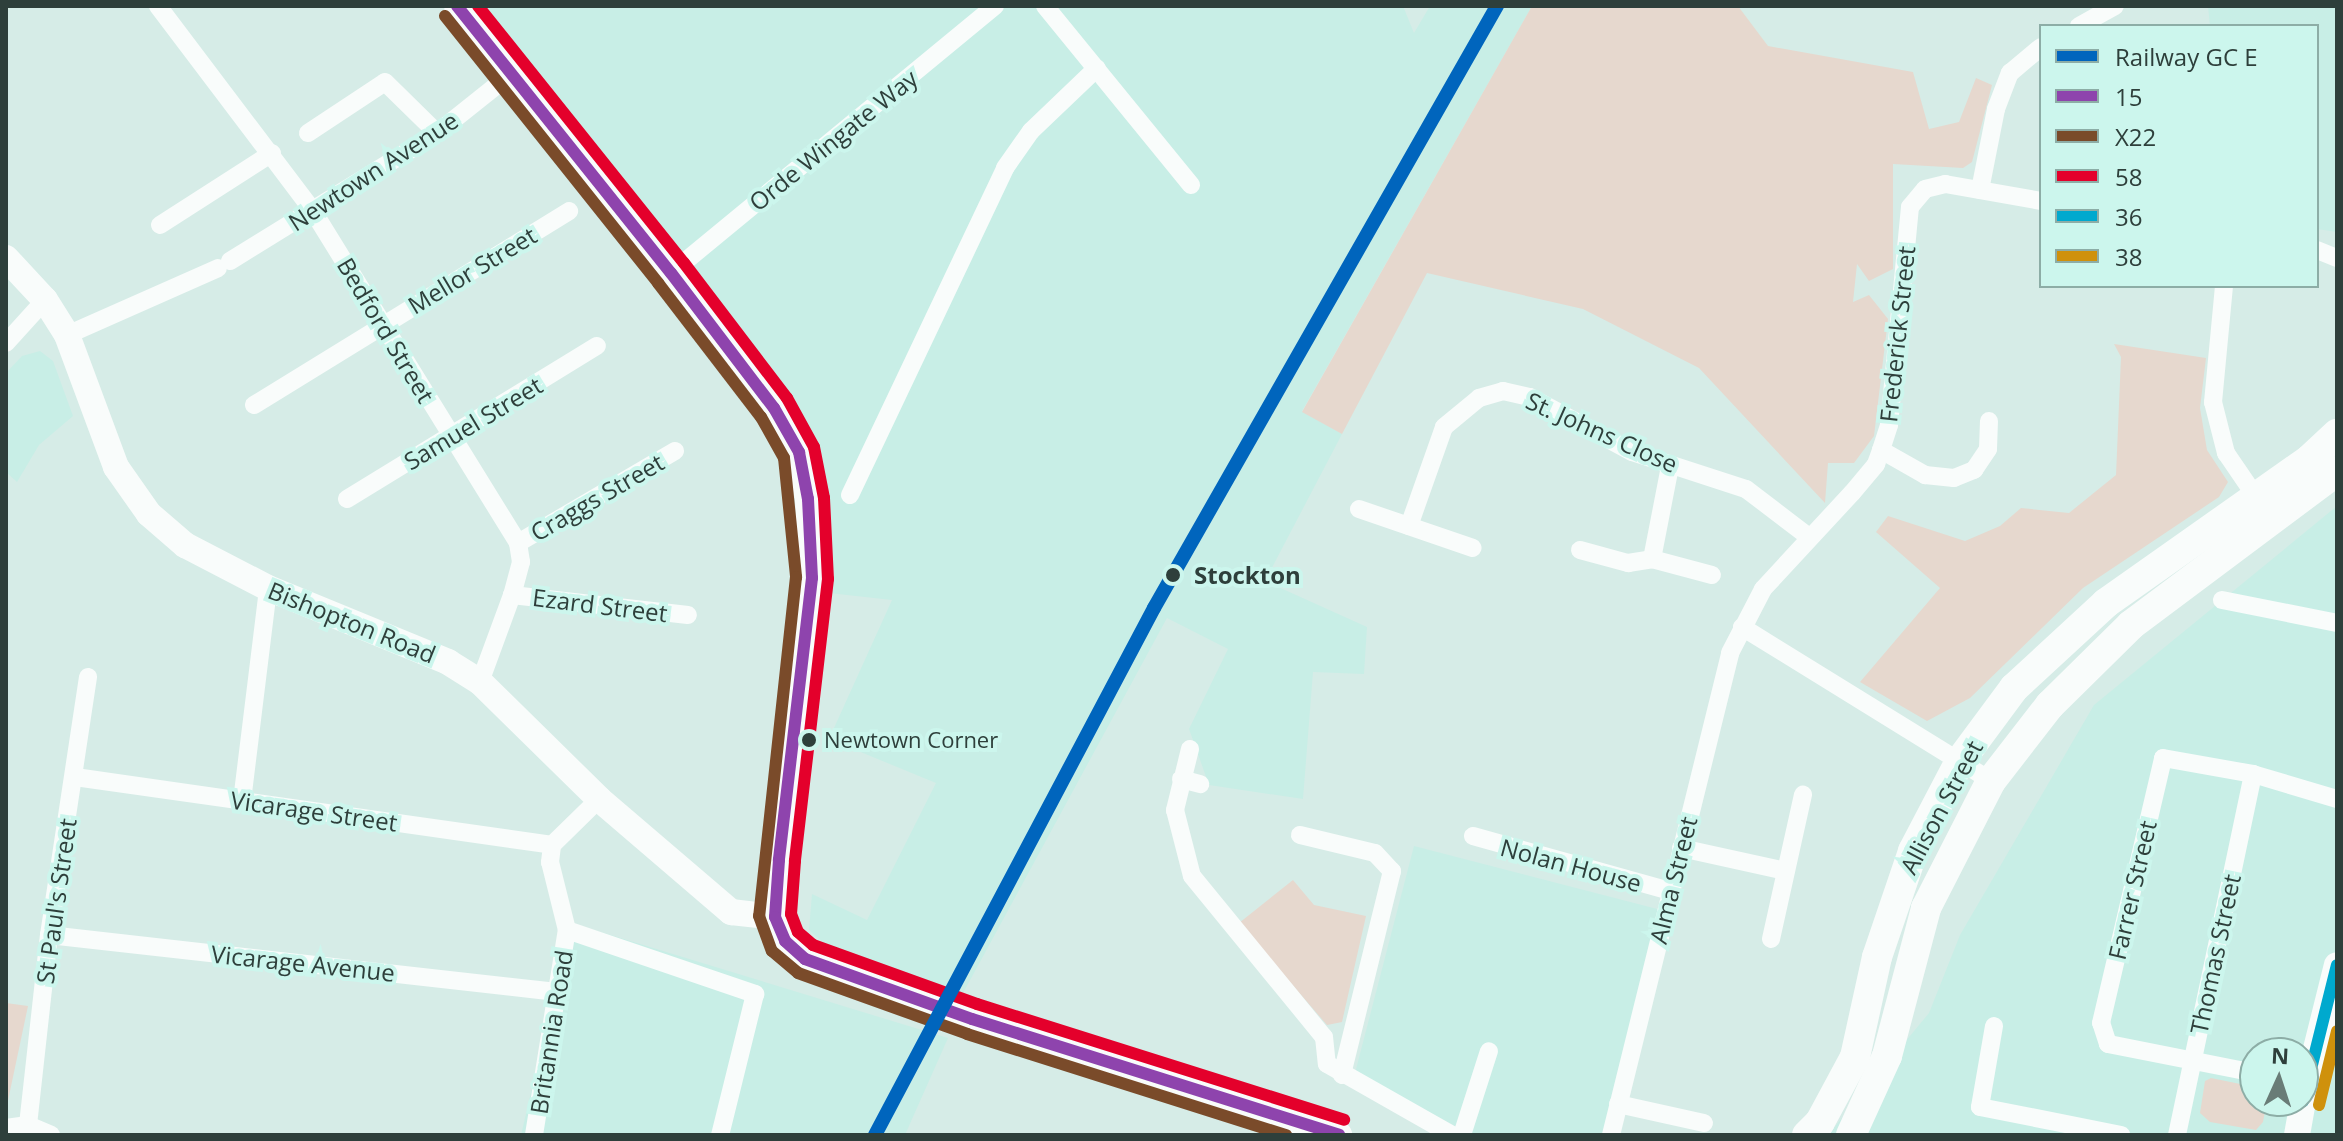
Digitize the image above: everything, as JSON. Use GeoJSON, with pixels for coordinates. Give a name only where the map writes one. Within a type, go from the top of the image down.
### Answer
{"type":"FeatureCollection","features":[{"type":"Feature","properties":{"kind":"main road","name":"Allison Street"},"geometry":{"type":"LineString","coordinates":[[1807,1135],[1820,1122],[1855,1057],[1894,900],[1960,761],[2014,688],[2106,603],[2256,497],[2337,434]]}},
{"type":"Feature","properties":{"kind":"main road","name":"Allison Street"},"geometry":{"type":"LineString","coordinates":[[1851,1135],[1887,1056],[1926,908],[1991,781],[2050,705],[2131,625],[2337,471]]}},
{"type":"Feature","properties":{"kind":"street","name":"Bedford Street"},"geometry":{"type":"LineString","coordinates":[[158,6],[313,211],[518,543]]}},
{"type":"Feature","properties":{"kind":"street"},"geometry":{"type":"LineString","coordinates":[[457,6],[671,273],[774,408],[799,452],[808,499],[812,578],[775,917],[785,941],[805,959],[972,1019],[1339,1135]]}},
{"type":"Feature","properties":{"kind":"street","name":"Orde Wingate Way"},"geometry":{"type":"LineString","coordinates":[[671,273],[995,6]]}},
{"type":"Feature","properties":{"kind":"street"},"geometry":{"type":"LineString","coordinates":[[1045,6],[1191,185]]}},
{"type":"Feature","properties":{"kind":"street"},"geometry":{"type":"LineString","coordinates":[[2083,24],[2115,6]]}},
{"type":"Feature","properties":{"kind":"street"},"geometry":{"type":"LineString","coordinates":[[2039,49],[2010,73],[1996,109],[1980,190],[2039,201]]}},
{"type":"Feature","properties":{"kind":"street"},"geometry":{"type":"LineString","coordinates":[[850,495],[1005,168],[1031,131],[1097,68]]}},
{"type":"Feature","properties":{"kind":"street","name":"Newtown Avenue"},"geometry":{"type":"LineString","coordinates":[[67,335],[224,265],[437,133],[511,74]]}},
{"type":"Feature","properties":{"kind":"street"},"geometry":{"type":"LineString","coordinates":[[308,133],[385,82],[437,133]]}},
{"type":"Feature","properties":{"kind":"street"},"geometry":{"type":"LineString","coordinates":[[160,225],[272,153]]}},
{"type":"Feature","properties":{"kind":"street","name":"Frederick Street"},"geometry":{"type":"LineString","coordinates":[[1742,627],[1763,589],[1876,464],[1889,425],[1910,207],[1925,189],[1945,184],[1980,190]]}},
{"type":"Feature","properties":{"kind":"street","name":"Mellor Street"},"geometry":{"type":"LineString","coordinates":[[254,405],[569,211]]}},
{"type":"Feature","properties":{"kind":"street","name":"Bishopton Road"},"geometry":{"type":"LineString","coordinates":[[6,258],[45,300],[67,335],[116,467],[149,514],[185,545],[268,588],[417,647],[480,682],[599,799],[731,912],[775,917]]}},
{"type":"Feature","properties":{"kind":"street"},"geometry":{"type":"LineString","coordinates":[[2224,288],[2213,402],[2226,453],[2256,497]]}},
{"type":"Feature","properties":{"kind":"street"},"geometry":{"type":"LineString","coordinates":[[6,343],[45,300]]}},
{"type":"Feature","properties":{"kind":"street","name":"Samuel Street"},"geometry":{"type":"LineString","coordinates":[[347,499],[597,346]]}},
{"type":"Feature","properties":{"kind":"street","name":"St. Johns Close"},"geometry":{"type":"LineString","coordinates":[[1409,526],[1444,427],[1479,398],[1503,391],[1530,397],[1670,466],[1746,489],[1809,537]]}},
{"type":"Feature","properties":{"kind":"street"},"geometry":{"type":"LineString","coordinates":[[1881,450],[1925,475],[1954,478],[1974,470],[1988,449],[1989,421]]}},
{"type":"Feature","properties":{"kind":"street","name":"Craggs Street"},"geometry":{"type":"LineString","coordinates":[[518,543],[675,451]]}},
{"type":"Feature","properties":{"kind":"street"},"geometry":{"type":"LineString","coordinates":[[1652,559],[1670,466]]}},
{"type":"Feature","properties":{"kind":"street"},"geometry":{"type":"LineString","coordinates":[[1359,509],[1473,548]]}},
{"type":"Feature","properties":{"kind":"street"},"geometry":{"type":"LineString","coordinates":[[480,682],[512,595],[521,562],[518,543]]}},
{"type":"Feature","properties":{"kind":"street"},"geometry":{"type":"LineString","coordinates":[[1580,550],[1628,563],[1652,559],[1712,575]]}},
{"type":"Feature","properties":{"kind":"street"},"geometry":{"type":"LineString","coordinates":[[242,801],[268,588]]}},
{"type":"Feature","properties":{"kind":"street","name":"Ezard Street"},"geometry":{"type":"LineString","coordinates":[[512,595],[688,615]]}},
{"type":"Feature","properties":{"kind":"street"},"geometry":{"type":"LineString","coordinates":[[2222,600],[2337,623]]}},
{"type":"Feature","properties":{"kind":"street"},"geometry":{"type":"LineString","coordinates":[[1742,627],[1991,781]]}},
{"type":"Feature","properties":{"kind":"street","name":"Alma Street"},"geometry":{"type":"LineString","coordinates":[[1611,1135],[1730,653],[1742,627]]}},
{"type":"Feature","properties":{"kind":"street","name":"St Paul's Street"},"geometry":{"type":"LineString","coordinates":[[28,1125],[49,935],[88,677]]}},
{"type":"Feature","properties":{"kind":"street"},"geometry":{"type":"LineString","coordinates":[[1190,749],[1181,779],[1177,829],[1192,876],[1324,1037],[1327,1064],[1452,1135]]}},
{"type":"Feature","properties":{"kind":"street","name":"Farrer Street"},"geometry":{"type":"LineString","coordinates":[[2193,1060],[2108,1044],[2101,1023],[2163,758],[2253,774]]}},
{"type":"Feature","properties":{"kind":"street"},"geometry":{"type":"LineString","coordinates":[[2253,774],[2337,799]]}},
{"type":"Feature","properties":{"kind":"street","name":"Thomas Street"},"geometry":{"type":"LineString","coordinates":[[2177,1135],[2253,774]]}},
{"type":"Feature","properties":{"kind":"street","name":"Vicarage Street"},"geometry":{"type":"LineString","coordinates":[[75,777],[552,845]]}},
{"type":"Feature","properties":{"kind":"street"},"geometry":{"type":"LineString","coordinates":[[1181,779],[1200,784]]}},
{"type":"Feature","properties":{"kind":"street"},"geometry":{"type":"LineString","coordinates":[[1771,939],[1803,795]]}},
{"type":"Feature","properties":{"kind":"street"},"geometry":{"type":"LineString","coordinates":[[552,845],[599,799]]}},
{"type":"Feature","properties":{"kind":"street"},"geometry":{"type":"LineString","coordinates":[[1300,835],[1384,857],[1392,880],[1342,1075]]}},
{"type":"Feature","properties":{"kind":"street","name":"Nolan House"},"geometry":{"type":"LineString","coordinates":[[1473,836],[1670,891]]}},
{"type":"Feature","properties":{"kind":"street","name":"Britannia Road"},"geometry":{"type":"LineString","coordinates":[[534,1135],[567,930],[550,862],[552,845]]}},
{"type":"Feature","properties":{"kind":"street"},"geometry":{"type":"LineString","coordinates":[[1681,848],[1786,871]]}},
{"type":"Feature","properties":{"kind":"street","name":"Britannia Road"},"geometry":{"type":"LineString","coordinates":[[567,930],[755,994],[720,1135]]}},
{"type":"Feature","properties":{"kind":"street","name":"Vicarage Avenue"},"geometry":{"type":"LineString","coordinates":[[49,935],[557,992]]}},
{"type":"Feature","properties":{"kind":"street"},"geometry":{"type":"LineString","coordinates":[[2319,1045],[2332,1000],[2337,965]]}},
{"type":"Feature","properties":{"kind":"street"},"geometry":{"type":"LineString","coordinates":[[1994,1026],[1980,1107],[2121,1135]]}},
{"type":"Feature","properties":{"kind":"street"},"geometry":{"type":"LineString","coordinates":[[1462,1135],[1489,1051]]}},
{"type":"Feature","properties":{"kind":"street"},"geometry":{"type":"LineString","coordinates":[[2193,1060],[2239,1070]]}},
{"type":"Feature","properties":{"kind":"street"},"geometry":{"type":"LineString","coordinates":[[1618,1104],[1704,1123]]}},
{"type":"Feature","properties":{"kind":"street"},"geometry":{"type":"LineString","coordinates":[[6,1128],[28,1125],[51,1135]]}},
{"type":"Feature","properties":{"kind":"shaded area"},"geometry":{"type":"Polygon","coordinates":[[[444,6],[1403,6],[1414,33],[1430,6],[1532,6],[1302,411],[1342,434],[1265,581],[1367,627],[1364,674],[1313,672],[1303,799],[1209,785],[1189,729],[1228,649],[1167,618],[962,995],[832,950],[809,930],[812,894],[867,920],[936,783],[829,739],[892,600],[802,590],[793,447],[444,6]]]}},
{"type":"Feature","properties":{"kind":"shaded area"},"geometry":{"type":"Polygon","coordinates":[[[1532,6],[1738,6],[1768,46],[1913,72],[1929,129],[1959,122],[1976,78],[1992,85],[1972,162],[1963,168],[1893,164],[1893,269],[1869,281],[1857,264],[1853,302],[1869,295],[1888,319],[1874,436],[1854,463],[1828,463],[1825,503],[1699,368],[1583,309],[1427,273],[1342,434],[1302,412],[1532,6]]]}},
{"type":"Feature","properties":{"kind":"shaded area"},"geometry":{"type":"Polygon","coordinates":[[[2208,6],[2337,6],[2337,232],[2319,229],[2319,24],[2210,24],[2208,6]]]}},
{"type":"Feature","properties":{"kind":"shaded area"},"geometry":{"type":"Polygon","coordinates":[[[2114,344],[2206,358],[2200,408],[2207,450],[2228,482],[2219,497],[2083,588],[1970,698],[1927,721],[1860,682],[1940,588],[1876,532],[1888,516],[1965,541],[2000,526],[2021,508],[2069,513],[2116,475],[2121,357],[2114,344]]]}},
{"type":"Feature","properties":{"kind":"shaded area"},"geometry":{"type":"Polygon","coordinates":[[[40,351],[53,361],[73,416],[39,445],[17,482],[6,472],[6,373],[22,356],[40,351]]]}},
{"type":"Feature","properties":{"kind":"shaded area"},"geometry":{"type":"Polygon","coordinates":[[[2337,506],[2337,1135],[1828,1135],[1929,1013],[1960,935],[2094,705],[2337,506]]]}},
{"type":"Feature","properties":{"kind":"shaded area"},"geometry":{"type":"Polygon","coordinates":[[[1414,846],[1665,911],[1611,1135],[1472,1135],[1355,1073],[1414,846]]]}},
{"type":"Feature","properties":{"kind":"shaded area"},"geometry":{"type":"Polygon","coordinates":[[[1293,880],[1314,905],[1366,916],[1342,1022],[1327,1025],[1239,923],[1293,880]]]}},
{"type":"Feature","properties":{"kind":"shaded area"},"geometry":{"type":"Polygon","coordinates":[[[571,923],[948,1038],[905,1135],[521,1135],[571,923]]]}},
{"type":"Feature","properties":{"kind":"shaded area"},"geometry":{"type":"Polygon","coordinates":[[[6,1003],[28,1006],[6,1110],[6,1003]]]}},
{"type":"Feature","properties":{"kind":"shaded area"},"geometry":{"type":"Polygon","coordinates":[[[2211,1078],[2239,1084],[2239,1117],[2264,1117],[2263,1122],[2256,1130],[2210,1122],[2200,1113],[2205,1081],[2211,1078]]]}},
{"type":"Feature","properties":{"kind":"transit line","name":"15"},"geometry":{"type":"LineString","coordinates":[[457,6],[671,273],[774,408],[799,452],[808,499],[812,578],[779,860],[775,917],[785,941],[805,959],[972,1019],[1339,1135]]}},
{"type":"Feature","properties":{"kind":"transit line","name":"58"},"geometry":{"type":"LineString","coordinates":[[478,6],[684,263],[787,398],[814,447],[824,498],[828,579],[795,861],[791,914],[798,932],[813,945],[977,1004],[1344,1120]]}},
{"type":"Feature","properties":{"kind":"transit line"},"geometry":{"type":"LineString","coordinates":[[875,1135],[1154,608],[1497,6]]}},
{"type":"Feature","properties":{"kind":"transit line","name":"X22"},"geometry":{"type":"LineString","coordinates":[[445,16],[761,417],[784,458],[796,577],[759,916],[772,951],[798,973],[967,1034],[1286,1135]]}},
{"type":"Feature","properties":{"kind":"transit line","name":"36"},"geometry":{"type":"LineString","coordinates":[[2319,1037],[2337,965]]}},
{"type":"Feature","properties":{"kind":"transit line","name":"38"},"geometry":{"type":"LineString","coordinates":[[2319,1105],[2337,1031]]}},
{"type":"Feature","properties":{"kind":"place","name":"Stockton"},"geometry":{"type":"Point","coordinates":[1173,575]}},
{"type":"Feature","properties":{"kind":"place","name":"Newtown Corner"},"geometry":{"type":"Point","coordinates":[809,740]}}]}
